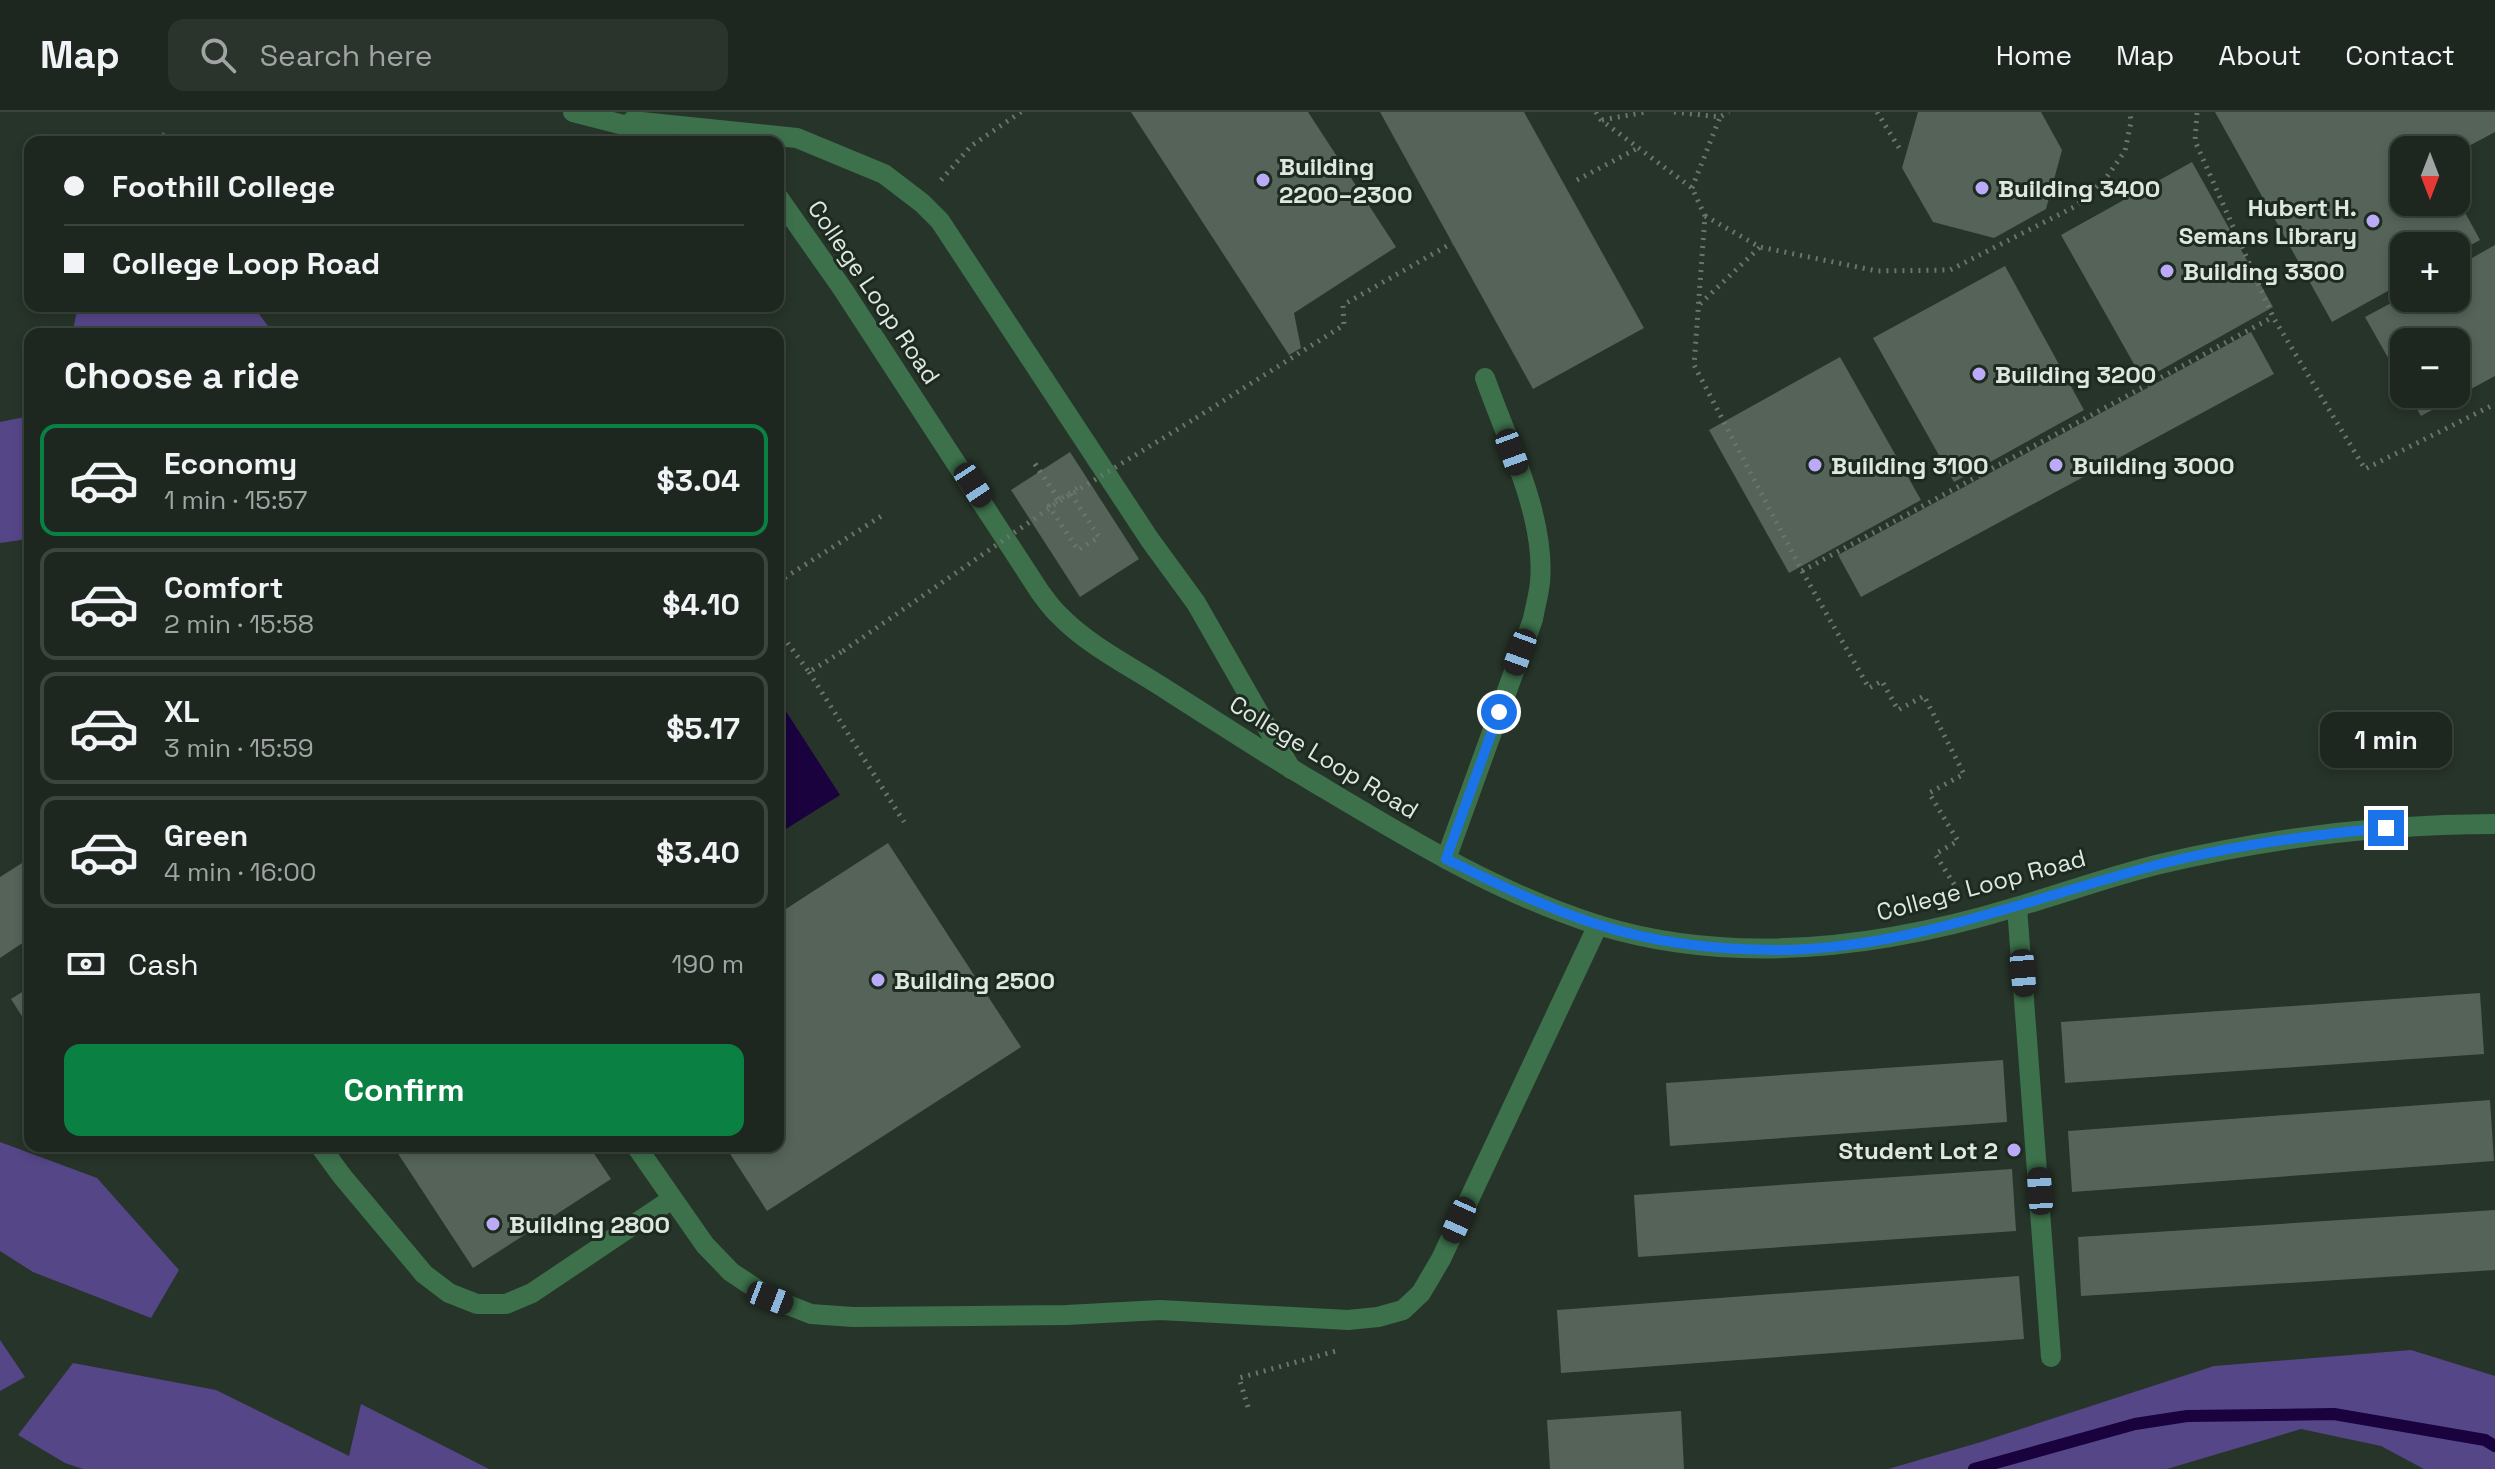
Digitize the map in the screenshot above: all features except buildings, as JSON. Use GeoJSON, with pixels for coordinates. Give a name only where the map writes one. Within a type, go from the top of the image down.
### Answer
{"type":"FeatureCollection","features":[{"type":"Feature","properties":{"kind":"street"},"geometry":{"type":"LineString","coordinates":[[582,114],[667,136]]}},
{"type":"Feature","properties":{"kind":"street"},"geometry":{"type":"LineString","coordinates":[[582,114],[779,136]]}},
{"type":"Feature","properties":{"kind":"street"},"geometry":{"type":"LineString","coordinates":[[784,137],[797,138],[884,174],[940,221],[1150,540],[1196,603],[1291,769]]}},
{"type":"Feature","properties":{"kind":"street","name":"College Loop Road"},"geometry":{"type":"LineString","coordinates":[[784,206],[842,288],[1040,592],[1060,616],[1092,641],[1291,769],[1446,859],[1503,888],[1598,925],[1682,942],[1777,950],[1909,935],[2157,865],[2234,849],[2364,830],[2430,824],[2495,824]]}},
{"type":"Feature","properties":{"kind":"street"},"geometry":{"type":"LineString","coordinates":[[1446,859],[1533,619],[1541,582],[1538,540],[1530,502],[1485,378]]}},
{"type":"Feature","properties":{"kind":"street"},"geometry":{"type":"LineString","coordinates":[[2017,907],[2051,1357]]}},
{"type":"Feature","properties":{"kind":"street"},"geometry":{"type":"LineString","coordinates":[[640,1152],[705,1245],[731,1272],[770,1298],[811,1314],[853,1317],[971,1316],[1160,1310],[1348,1320],[1391,1314],[1403,1310],[1421,1293],[1441,1259],[1598,925]]}},
{"type":"Feature","properties":{"kind":"street"},"geometry":{"type":"LineString","coordinates":[[325,1152],[424,1274],[449,1293],[477,1304],[506,1304],[532,1293],[672,1199]]}},
{"type":"Feature","properties":{"kind":"path"},"geometry":{"type":"LineString","coordinates":[[935,188],[971,146],[1021,112]]}},
{"type":"Feature","properties":{"kind":"path"},"geometry":{"type":"LineString","coordinates":[[1596,112],[1601,120],[1692,188],[1705,216],[1694,365],[1802,571],[1869,688],[1882,681],[1898,710],[1924,696],[1964,774],[1929,793],[1958,841],[1935,854],[1963,899]]}},
{"type":"Feature","properties":{"kind":"path"},"geometry":{"type":"LineString","coordinates":[[1601,120],[1646,112]]}},
{"type":"Feature","properties":{"kind":"path"},"geometry":{"type":"LineString","coordinates":[[1674,112],[1720,117],[1729,112]]}},
{"type":"Feature","properties":{"kind":"path"},"geometry":{"type":"LineString","coordinates":[[1877,112],[1901,151]]}},
{"type":"Feature","properties":{"kind":"path"},"geometry":{"type":"LineString","coordinates":[[1705,216],[1760,247],[1877,271],[1950,270],[2076,206],[2106,178],[2125,151],[2130,112]]}},
{"type":"Feature","properties":{"kind":"path"},"geometry":{"type":"LineString","coordinates":[[2197,113],[2195,141],[2273,317],[2365,469],[2495,404]]}},
{"type":"Feature","properties":{"kind":"path"},"geometry":{"type":"LineString","coordinates":[[1692,188],[1720,117]]}},
{"type":"Feature","properties":{"kind":"path"},"geometry":{"type":"LineString","coordinates":[[1577,180],[1638,148]]}},
{"type":"Feature","properties":{"kind":"path"},"geometry":{"type":"LineString","coordinates":[[809,672],[1059,500],[1344,325],[1343,305],[1452,243]]}},
{"type":"Feature","properties":{"kind":"path"},"geometry":{"type":"LineString","coordinates":[[1698,305],[1760,247]]}},
{"type":"Feature","properties":{"kind":"path"},"geometry":{"type":"LineString","coordinates":[[1802,571],[2273,317]]}},
{"type":"Feature","properties":{"kind":"path"},"geometry":{"type":"LineString","coordinates":[[1035,464],[1059,500]]}},
{"type":"Feature","properties":{"kind":"path"},"geometry":{"type":"LineString","coordinates":[[1056,517],[1078,550],[1099,537],[1071,494]]}},
{"type":"Feature","properties":{"kind":"path"},"geometry":{"type":"LineString","coordinates":[[784,578],[883,515]]}},
{"type":"Feature","properties":{"kind":"path"},"geometry":{"type":"LineString","coordinates":[[784,638],[809,672],[904,822]]}},
{"type":"Feature","properties":{"kind":"path"},"geometry":{"type":"LineString","coordinates":[[1248,1407],[1239,1378],[1348,1348]]}},
{"type":"Feature","properties":{"kind":"shaded area"},"geometry":{"type":"Polygon","coordinates":[[[77,312],[258,312],[270,328],[73,328],[77,312]]]}},
{"type":"Feature","properties":{"kind":"shaded area"},"geometry":{"type":"Polygon","coordinates":[[[24,417],[24,537],[0,543],[0,422],[24,417]]]}},
{"type":"Feature","properties":{"kind":"shaded area"},"geometry":{"type":"Polygon","coordinates":[[[784,708],[840,795],[784,830],[784,708]]]}},
{"type":"Feature","properties":{"kind":"shaded area"},"geometry":{"type":"Polygon","coordinates":[[[0,1142],[97,1178],[179,1270],[151,1318],[33,1272],[0,1251],[0,1142]]]}},
{"type":"Feature","properties":{"kind":"shaded area"},"geometry":{"type":"Polygon","coordinates":[[[0,1340],[25,1377],[0,1391],[0,1340]]]}},
{"type":"Feature","properties":{"kind":"shaded area"},"geometry":{"type":"Polygon","coordinates":[[[2411,1350],[2495,1376],[2495,1469],[2424,1469],[2381,1446],[2301,1429],[2167,1469],[1888,1469],[2214,1366],[2411,1350]]]}},
{"type":"Feature","properties":{"kind":"shaded area"},"geometry":{"type":"Polygon","coordinates":[[[73,1363],[216,1390],[349,1456],[361,1404],[489,1469],[83,1469],[65,1463],[18,1435],[73,1363]]]}},
{"type":"Feature","properties":{"kind":"waterway"},"geometry":{"type":"LineString","coordinates":[[1974,1469],[2135,1424],[2187,1416],[2334,1414],[2485,1440],[2495,1446]]}},
{"type":"Feature","properties":{"kind":"place","name":"Building 2200–2300"},"geometry":{"type":"Point","coordinates":[1263,180]}},
{"type":"Feature","properties":{"kind":"place","name":"Building 3400"},"geometry":{"type":"Point","coordinates":[1982,188]}},
{"type":"Feature","properties":{"kind":"place","name":"Hubert H. Semans Library"},"geometry":{"type":"Point","coordinates":[2373,221]}},
{"type":"Feature","properties":{"kind":"place","name":"Building 3300"},"geometry":{"type":"Point","coordinates":[2167,271]}},
{"type":"Feature","properties":{"kind":"place","name":"Building 3200"},"geometry":{"type":"Point","coordinates":[1979,374]}},
{"type":"Feature","properties":{"kind":"place","name":"Building 3100"},"geometry":{"type":"Point","coordinates":[1815,465]}},
{"type":"Feature","properties":{"kind":"place","name":"Building 3000"},"geometry":{"type":"Point","coordinates":[2056,465]}},
{"type":"Feature","properties":{"kind":"place","name":"Building 2500"},"geometry":{"type":"Point","coordinates":[878,980]}},
{"type":"Feature","properties":{"kind":"place","name":"Student Lot 2"},"geometry":{"type":"Point","coordinates":[2014,1150]}},
{"type":"Feature","properties":{"kind":"place","name":"Building 2800"},"geometry":{"type":"Point","coordinates":[493,1224]}},
{"type":"Feature","properties":{"kind":"route"},"geometry":{"type":"LineString","coordinates":[[1499,712],[1446,859],[1503,888],[1598,925],[1682,942],[1777,950],[1909,935],[2157,865],[2219,851],[2386,828]]}}]}
